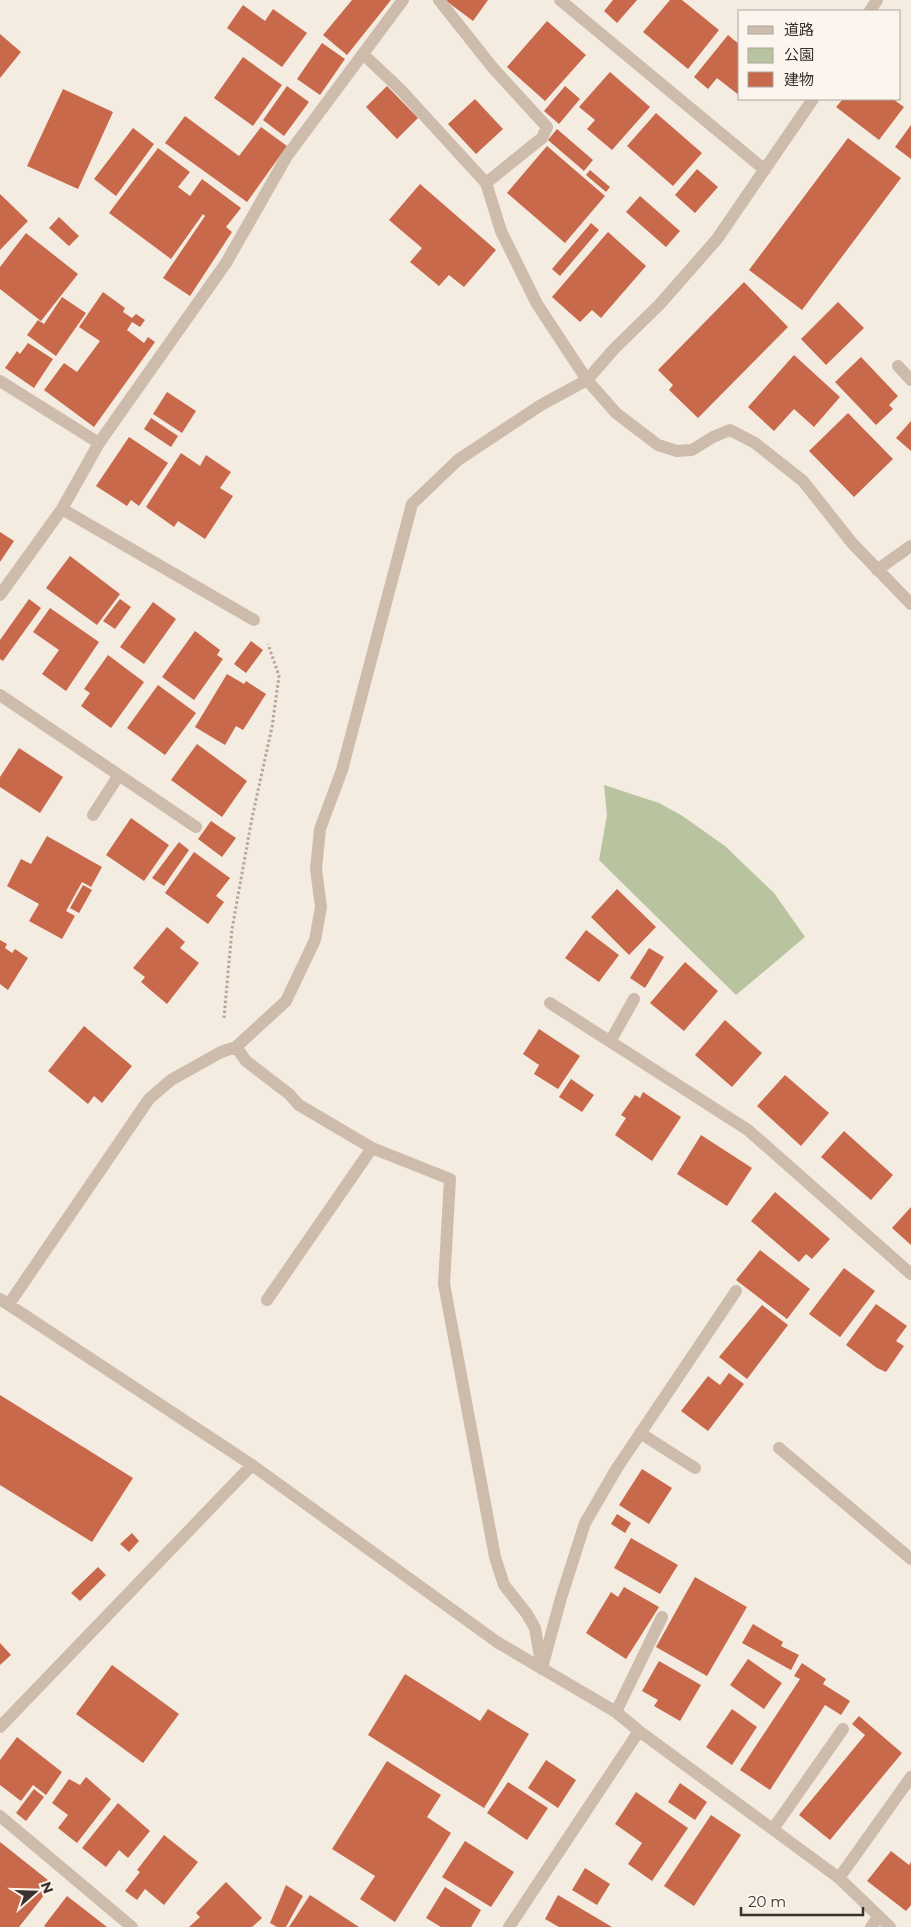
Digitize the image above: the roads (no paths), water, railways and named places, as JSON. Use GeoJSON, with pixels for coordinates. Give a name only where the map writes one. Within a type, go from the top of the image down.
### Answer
{"type":"FeatureCollection","features":[{"type":"Feature","properties":{"kind":"street"},"geometry":{"type":"LineString","coordinates":[[0,595],[62,509],[99,443],[226,263],[287,156],[364,55],[403,0]]}},
{"type":"Feature","properties":{"kind":"street"},"geometry":{"type":"LineString","coordinates":[[439,0],[493,68],[547,127],[542,138],[486,183]]}},
{"type":"Feature","properties":{"kind":"street"},"geometry":{"type":"LineString","coordinates":[[560,0],[765,170]]}},
{"type":"Feature","properties":{"kind":"street"},"geometry":{"type":"LineString","coordinates":[[364,55],[400,90],[486,183],[501,231],[537,304],[587,380],[616,413],[658,445],[676,451],[692,450],[713,437],[730,430],[754,443],[803,481],[852,543],[911,604]]}},
{"type":"Feature","properties":{"kind":"street"},"geometry":{"type":"LineString","coordinates":[[812,100],[717,238],[660,304],[614,349],[587,380],[541,405],[458,460],[412,504],[342,770],[320,829],[316,869],[321,907],[315,940],[286,1001],[236,1047],[221,1052],[171,1080],[149,1099],[5,1302],[252,1466],[497,1642],[616,1712],[639,1731],[840,1878],[890,1927]]}},
{"type":"Feature","properties":{"kind":"street"},"geometry":{"type":"LineString","coordinates":[[898,366],[911,380]]}},
{"type":"Feature","properties":{"kind":"street"},"geometry":{"type":"LineString","coordinates":[[0,381],[99,443]]}},
{"type":"Feature","properties":{"kind":"street"},"geometry":{"type":"LineString","coordinates":[[62,509],[254,620]]}},
{"type":"Feature","properties":{"kind":"street"},"geometry":{"type":"LineString","coordinates":[[877,570],[911,546]]}},
{"type":"Feature","properties":{"kind":"street"},"geometry":{"type":"LineString","coordinates":[[0,695],[196,827]]}},
{"type":"Feature","properties":{"kind":"street"},"geometry":{"type":"LineString","coordinates":[[93,815],[119,775]]}},
{"type":"Feature","properties":{"kind":"street"},"geometry":{"type":"LineString","coordinates":[[611,1040],[634,998]]}},
{"type":"Feature","properties":{"kind":"street"},"geometry":{"type":"LineString","coordinates":[[550,1003],[611,1040],[748,1130],[911,1274]]}},
{"type":"Feature","properties":{"kind":"street"},"geometry":{"type":"LineString","coordinates":[[236,1047],[246,1061],[289,1094],[299,1105],[372,1148],[450,1179],[444,1284],[495,1558],[504,1584],[527,1614],[534,1628],[542,1669]]}},
{"type":"Feature","properties":{"kind":"street"},"geometry":{"type":"LineString","coordinates":[[267,1300],[372,1148]]}},
{"type":"Feature","properties":{"kind":"street"},"geometry":{"type":"LineString","coordinates":[[542,1669],[561,1598],[585,1523],[616,1468],[736,1291]]}},
{"type":"Feature","properties":{"kind":"street"},"geometry":{"type":"LineString","coordinates":[[640,1433],[695,1468]]}},
{"type":"Feature","properties":{"kind":"street"},"geometry":{"type":"LineString","coordinates":[[778,1448],[911,1559]]}},
{"type":"Feature","properties":{"kind":"street"},"geometry":{"type":"LineString","coordinates":[[0,1727],[252,1466]]}},
{"type":"Feature","properties":{"kind":"street"},"geometry":{"type":"LineString","coordinates":[[616,1712],[662,1618]]}},
{"type":"Feature","properties":{"kind":"street"},"geometry":{"type":"LineString","coordinates":[[773,1829],[843,1729]]}},
{"type":"Feature","properties":{"kind":"street"},"geometry":{"type":"LineString","coordinates":[[509,1927],[639,1731]]}},
{"type":"Feature","properties":{"kind":"street"},"geometry":{"type":"LineString","coordinates":[[840,1878],[911,1777]]}},
{"type":"Feature","properties":{"kind":"street"},"geometry":{"type":"LineString","coordinates":[[0,1816],[132,1927]]}},
{"type":"Feature","properties":{"kind":"street"},"geometry":{"type":"LineString","coordinates":[[871,1927],[879,1916]]}}]}
